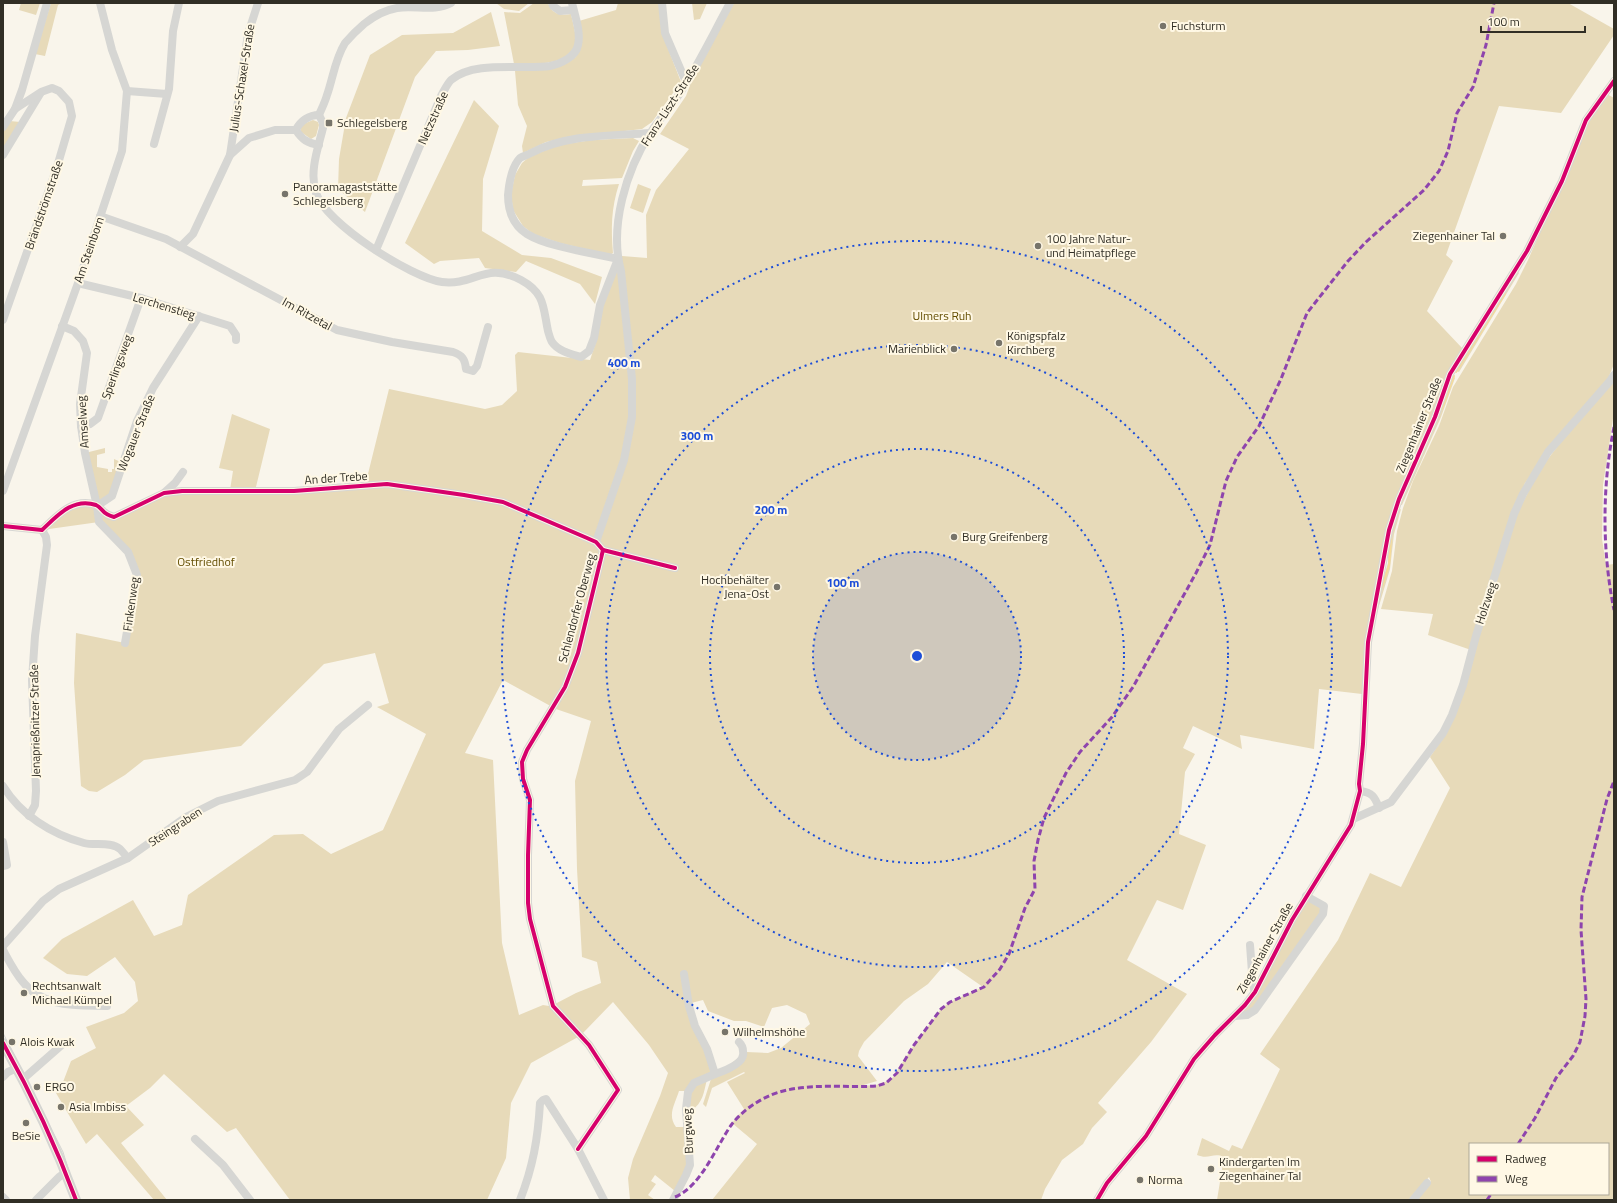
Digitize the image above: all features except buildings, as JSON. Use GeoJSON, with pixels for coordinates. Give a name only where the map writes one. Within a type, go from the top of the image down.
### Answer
{"type":"FeatureCollection","features":[{"type":"Feature","properties":{"kind":"street"},"geometry":{"type":"LineString","coordinates":[[3,127],[15,109],[47,3]]}},
{"type":"Feature","properties":{"kind":"street","name":"Am Steinborn"},"geometry":{"type":"LineString","coordinates":[[3,491],[122,151],[130,91],[112,50],[100,3]]}},
{"type":"Feature","properties":{"kind":"street"},"geometry":{"type":"LineString","coordinates":[[154,144],[171,72],[173,31],[179,3]]}},
{"type":"Feature","properties":{"kind":"street","name":"Julius-Schaxel-Straße"},"geometry":{"type":"LineString","coordinates":[[230,155],[248,34],[258,3]]}},
{"type":"Feature","properties":{"kind":"street"},"geometry":{"type":"LineString","coordinates":[[452,3],[426,8],[398,8],[382,12],[370,19],[355,32],[345,44],[335,67],[327,95],[319,115],[323,123],[323,128],[314,175],[316,194],[320,202],[336,219],[376,250],[398,264],[441,282],[464,281],[491,272],[506,274],[519,279],[530,285],[538,293],[543,304],[551,341],[560,350],[581,356],[590,351],[600,305],[618,259],[544,241],[527,234],[514,221],[508,207],[509,186],[514,169],[520,159],[545,146],[570,140],[650,133]]}},
{"type":"Feature","properties":{"kind":"street","name":"Netzstraße"},"geometry":{"type":"LineString","coordinates":[[376,250],[441,96],[450,81],[461,73],[483,68],[550,66],[565,60],[572,55],[578,46],[579,39],[573,6],[560,11],[553,6],[552,3]]}},
{"type":"Feature","properties":{"kind":"street"},"geometry":{"type":"LineString","coordinates":[[662,3],[665,33],[686,82]]}},
{"type":"Feature","properties":{"kind":"street","name":"Franz-Liszt-Straße"},"geometry":{"type":"LineString","coordinates":[[618,259],[617,220],[619,207],[627,181],[650,133],[678,97],[730,3]]}},
{"type":"Feature","properties":{"kind":"street","name":"Ziegenhainer Straße"},"geometry":{"type":"LineString","coordinates":[[1097,1200],[1107,1183],[1146,1136],[1187,1067],[1215,1035],[1235,1016],[1255,992],[1284,933],[1348,830],[1353,819],[1360,791],[1359,784],[1363,744],[1368,642],[1389,530],[1399,499],[1435,417],[1450,374],[1527,251],[1562,181],[1586,120],[1614,81]]}},
{"type":"Feature","properties":{"kind":"street","name":"Brändströmstraße"},"geometry":{"type":"LineString","coordinates":[[3,320],[58,167],[72,116],[69,102],[59,91],[52,88],[41,92]]}},
{"type":"Feature","properties":{"kind":"street"},"geometry":{"type":"LineString","coordinates":[[130,91],[167,94]]}},
{"type":"Feature","properties":{"kind":"street"},"geometry":{"type":"LineString","coordinates":[[15,109],[41,92]]}},
{"type":"Feature","properties":{"kind":"street"},"geometry":{"type":"LineString","coordinates":[[3,155],[41,92]]}},
{"type":"Feature","properties":{"kind":"street"},"geometry":{"type":"LineString","coordinates":[[296,130],[299,124],[305,119],[314,115],[319,115]]}},
{"type":"Feature","properties":{"kind":"street"},"geometry":{"type":"LineString","coordinates":[[180,247],[193,234],[230,155],[249,138],[275,130],[296,130]]}},
{"type":"Feature","properties":{"kind":"street"},"geometry":{"type":"LineString","coordinates":[[296,130],[299,136],[305,141],[319,145]]}},
{"type":"Feature","properties":{"kind":"street","name":"Im Ritzetal"},"geometry":{"type":"LineString","coordinates":[[100,216],[166,239],[337,330],[392,342],[453,352],[459,354],[465,360],[466,369],[473,371],[477,366],[488,327]]}},
{"type":"Feature","properties":{"kind":"street","name":"Schlendorfer Oberweg"},"geometry":{"type":"LineString","coordinates":[[596,542],[624,460],[632,417],[632,379],[621,271],[618,259]]}},
{"type":"Feature","properties":{"kind":"street","name":"Lerchenstieg"},"geometry":{"type":"LineString","coordinates":[[82,284],[141,298],[230,326],[236,335],[236,340]]}},
{"type":"Feature","properties":{"kind":"street","name":"Sperlingsweg"},"geometry":{"type":"LineString","coordinates":[[81,426],[90,424],[98,418],[141,298]]}},
{"type":"Feature","properties":{"kind":"street","name":"Wogauer Straße"},"geometry":{"type":"LineString","coordinates":[[97,506],[112,496],[138,421],[153,388],[199,316]]}},
{"type":"Feature","properties":{"kind":"street","name":"Amselweg"},"geometry":{"type":"LineString","coordinates":[[62,326],[74,331],[83,341],[87,353],[80,404],[81,426],[85,453],[97,506]]}},
{"type":"Feature","properties":{"kind":"street","name":"Holzweg"},"geometry":{"type":"LineString","coordinates":[[1353,819],[1387,804],[1394,798],[1439,740],[1447,726],[1462,685],[1514,514],[1523,494],[1548,452],[1614,375]]}},
{"type":"Feature","properties":{"kind":"street","name":"An der Trebe"},"geometry":{"type":"LineString","coordinates":[[42,530],[68,507],[80,503],[97,506],[106,515],[114,516],[164,493],[175,483],[183,472]]}},
{"type":"Feature","properties":{"kind":"street","name":"An der Trebe"},"geometry":{"type":"LineString","coordinates":[[164,493],[182,491],[294,491],[387,484],[503,502],[596,542],[603,550]]}},
{"type":"Feature","properties":{"kind":"street","name":"Finkenweg"},"geometry":{"type":"LineString","coordinates":[[97,506],[99,522],[128,552],[137,575],[125,643]]}},
{"type":"Feature","properties":{"kind":"street"},"geometry":{"type":"LineString","coordinates":[[3,526],[42,530]]}},
{"type":"Feature","properties":{"kind":"street","name":"Jenaprießnitzer Straße"},"geometry":{"type":"LineString","coordinates":[[29,816],[35,804],[36,791],[32,680],[35,636],[47,545],[46,537],[42,530]]}},
{"type":"Feature","properties":{"kind":"street"},"geometry":{"type":"LineString","coordinates":[[603,550],[675,568]]}},
{"type":"Feature","properties":{"kind":"street","name":"Schlendorfer Oberweg"},"geometry":{"type":"LineString","coordinates":[[578,1149],[618,1090],[589,1045],[553,1006],[530,919],[528,855],[530,800],[523,779],[522,762],[527,750],[564,687],[578,653],[603,550]]}},
{"type":"Feature","properties":{"kind":"street","name":"Steingraben"},"geometry":{"type":"LineString","coordinates":[[3,946],[43,901],[59,889],[128,858],[186,817],[211,804],[224,798],[295,780],[307,772],[339,729],[368,704]]}},
{"type":"Feature","properties":{"kind":"street"},"geometry":{"type":"LineString","coordinates":[[3,786],[9,796],[29,816],[62,836],[86,844],[108,845],[119,848],[128,858]]}},
{"type":"Feature","properties":{"kind":"street"},"geometry":{"type":"LineString","coordinates":[[1360,791],[1372,795],[1375,798],[1379,808]]}},
{"type":"Feature","properties":{"kind":"street"},"geometry":{"type":"LineString","coordinates":[[3,842],[6,865],[3,866]]}},
{"type":"Feature","properties":{"kind":"street","name":"Ziegenhainer Straße"},"geometry":{"type":"LineString","coordinates":[[1235,1016],[1247,1015],[1255,1010],[1323,914],[1324,906],[1306,896]]}},
{"type":"Feature","properties":{"kind":"street"},"geometry":{"type":"LineString","coordinates":[[1250,945],[1253,986],[1255,992]]}},
{"type":"Feature","properties":{"kind":"street"},"geometry":{"type":"LineString","coordinates":[[3,950],[22,982],[36,994],[62,1004],[107,1006]]}},
{"type":"Feature","properties":{"kind":"street"},"geometry":{"type":"LineString","coordinates":[[684,974],[689,1006],[693,1020],[707,1049],[715,1074]]}},
{"type":"Feature","properties":{"kind":"street","name":"Burgweg"},"geometry":{"type":"LineString","coordinates":[[673,1200],[690,1165],[686,1109],[688,1092],[694,1083],[730,1069],[738,1063],[744,1050],[739,1042]]}},
{"type":"Feature","properties":{"kind":"street"},"geometry":{"type":"LineString","coordinates":[[3,1043],[23,1079],[66,1172],[76,1200]]}},
{"type":"Feature","properties":{"kind":"street"},"geometry":{"type":"LineString","coordinates":[[23,1079],[64,1043]]}},
{"type":"Feature","properties":{"kind":"street"},"geometry":{"type":"LineString","coordinates":[[3,1077],[8,1072],[17,1068]]}},
{"type":"Feature","properties":{"kind":"street"},"geometry":{"type":"LineString","coordinates":[[520,1200],[526,1186],[537,1142],[540,1103],[543,1100],[546,1100],[550,1104],[578,1149],[604,1200]]}},
{"type":"Feature","properties":{"kind":"street"},"geometry":{"type":"LineString","coordinates":[[195,1139],[223,1165],[250,1200]]}},
{"type":"Feature","properties":{"kind":"street"},"geometry":{"type":"LineString","coordinates":[[36,1200],[66,1172]]}},
{"type":"Feature","properties":{"kind":"street"},"geometry":{"type":"LineString","coordinates":[[1414,1200],[1427,1183]]}},
{"type":"Feature","properties":{"kind":"street"},"geometry":{"type":"LineString","coordinates":[[3,1197],[6,1200]]}},
{"type":"Feature","properties":{"kind":"green space"},"geometry":{"type":"Polygon","coordinates":[[[21,3],[40,3],[36,15],[19,10],[21,3]]]}},
{"type":"Feature","properties":{"kind":"green space"},"geometry":{"type":"Polygon","coordinates":[[[51,3],[62,3],[58,5],[45,56],[35,54],[51,3]]]}},
{"type":"Feature","properties":{"kind":"green space"},"geometry":{"type":"Polygon","coordinates":[[[496,3],[529,3],[519,11],[504,9],[496,3]]]}},
{"type":"Feature","properties":{"kind":"green space"},"geometry":{"type":"Polygon","coordinates":[[[534,3],[548,3],[554,12],[563,15],[571,14],[575,33],[575,45],[572,52],[566,57],[558,60],[539,64],[514,64],[504,12],[520,13],[534,3]]]}},
{"type":"Feature","properties":{"kind":"green space"},"geometry":{"type":"Polygon","coordinates":[[[618,3],[659,3],[667,46],[681,82],[652,122],[642,129],[565,138],[546,142],[523,153],[522,146],[527,126],[518,105],[515,71],[576,57],[579,21],[616,10],[618,3]]]}},
{"type":"Feature","properties":{"kind":"green space"},"geometry":{"type":"Polygon","coordinates":[[[692,3],[707,3],[700,19],[694,20],[692,3]]]}},
{"type":"Feature","properties":{"kind":"green space"},"geometry":{"type":"Polygon","coordinates":[[[734,3],[1568,3],[1614,29],[1614,35],[1561,113],[1499,106],[1446,255],[1453,261],[1427,311],[1463,349],[1394,507],[1362,694],[1319,689],[1314,749],[1240,735],[1242,749],[1193,726],[1183,748],[1195,754],[1185,772],[1179,834],[1206,845],[1183,910],[1157,900],[1127,960],[1187,994],[1151,1042],[1098,1103],[1107,1112],[1092,1128],[1083,1144],[1062,1160],[1045,1189],[1041,1200],[712,1200],[757,1144],[732,1123],[744,1109],[727,1082],[745,1073],[744,1072],[712,1088],[706,1107],[703,1104],[711,1079],[746,1052],[768,1053],[781,1048],[810,1024],[806,1014],[787,1005],[772,1008],[764,1027],[746,1021],[734,1021],[708,1011],[703,1000],[687,1004],[712,1071],[686,1091],[679,1091],[672,1114],[673,1123],[676,1127],[685,1127],[687,1166],[675,1191],[655,1175],[651,1181],[656,1184],[648,1195],[655,1200],[630,1200],[628,1178],[633,1159],[660,1096],[668,1073],[649,1045],[613,1002],[582,1034],[555,1004],[576,993],[601,983],[597,962],[582,957],[577,869],[575,781],[591,721],[556,709],[503,680],[465,753],[493,760],[502,943],[519,1015],[543,1005],[549,1006],[578,1037],[531,1063],[511,1103],[506,1158],[487,1200],[290,1200],[236,1128],[227,1132],[164,1074],[150,1088],[126,1106],[144,1125],[121,1143],[167,1200],[154,1200],[97,1134],[86,1144],[56,1093],[60,1090],[71,1061],[96,1048],[86,1027],[124,1013],[138,1001],[135,982],[115,957],[87,976],[67,974],[43,958],[62,939],[133,900],[154,936],[182,925],[188,895],[274,835],[303,834],[331,854],[383,830],[426,734],[377,707],[389,703],[375,653],[324,664],[241,746],[144,760],[125,775],[97,792],[89,791],[81,786],[74,683],[76,633],[125,643],[137,575],[128,552],[99,522],[42,530],[68,507],[97,505],[85,453],[105,448],[105,453],[97,455],[97,467],[108,469],[108,472],[112,472],[112,469],[114,469],[114,459],[123,463],[112,496],[97,506],[114,517],[164,493],[230,490],[233,471],[219,468],[232,414],[270,429],[255,491],[365,486],[389,389],[485,409],[502,405],[517,391],[515,355],[518,352],[590,360],[596,342],[602,305],[622,256],[647,258],[646,215],[656,190],[689,149],[660,134],[686,96],[692,80],[734,3]],[[947,962],[928,984],[904,1001],[864,1042],[858,1056],[877,1081],[860,1086],[876,1085],[891,1080],[914,1045],[941,1009],[950,1002],[983,987],[947,962]]]}},
{"type":"Feature","properties":{"kind":"green space"},"geometry":{"type":"Polygon","coordinates":[[[491,12],[500,46],[468,50],[436,51],[415,77],[365,212],[338,189],[339,159],[346,118],[370,55],[402,35],[453,33],[491,12]]]}},
{"type":"Feature","properties":{"kind":"green space"},"geometry":{"type":"Polygon","coordinates":[[[1607,94],[1614,98],[1614,364],[1608,379],[1525,483],[1471,650],[1428,635],[1433,614],[1381,609],[1392,571],[1397,531],[1403,508],[1413,481],[1439,426],[1453,387],[1516,284],[1589,121],[1607,94]]]}},
{"type":"Feature","properties":{"kind":"green space"},"geometry":{"type":"Polygon","coordinates":[[[474,100],[499,126],[483,179],[482,231],[522,255],[551,258],[602,277],[595,304],[580,284],[526,261],[516,272],[485,268],[479,258],[440,261],[434,264],[405,243],[474,100]]]}},
{"type":"Feature","properties":{"kind":"green space"},"geometry":{"type":"Polygon","coordinates":[[[313,120],[318,122],[319,125],[316,136],[311,139],[301,132],[301,125],[313,120]]]}},
{"type":"Feature","properties":{"kind":"green space"},"geometry":{"type":"Polygon","coordinates":[[[10,121],[20,122],[3,149],[3,132],[10,121]]]}},
{"type":"Feature","properties":{"kind":"green space"},"geometry":{"type":"Polygon","coordinates":[[[633,138],[639,141],[633,151],[622,178],[583,180],[582,186],[619,184],[614,202],[612,218],[613,253],[610,255],[560,243],[533,234],[523,226],[513,210],[511,194],[515,175],[522,163],[529,157],[559,145],[592,140],[633,138]]]}},
{"type":"Feature","properties":{"kind":"green space"},"geometry":{"type":"Polygon","coordinates":[[[638,184],[651,189],[643,213],[630,208],[638,184]]]}},
{"type":"Feature","properties":{"kind":"green space"},"geometry":{"type":"Polygon","coordinates":[[[1517,271],[1519,273],[1459,372],[1456,371],[1517,271]]]}},
{"type":"Feature","properties":{"kind":"green space"},"geometry":{"type":"Polygon","coordinates":[[[1453,376],[1455,378],[1441,417],[1402,505],[1400,505],[1453,376]]]}},
{"type":"Feature","properties":{"kind":"green space"},"geometry":{"type":"Polygon","coordinates":[[[1614,381],[1614,412],[1603,485],[1602,539],[1606,565],[1614,564],[1614,1200],[1415,1200],[1431,1182],[1429,1177],[1411,1200],[1217,1200],[1224,1157],[1217,1155],[1205,1157],[1197,1155],[1202,1138],[1229,1151],[1232,1145],[1242,1149],[1280,1069],[1260,1054],[1338,940],[1370,873],[1401,887],[1450,788],[1430,757],[1441,741],[1517,514],[1545,463],[1570,431],[1614,381]]]}},
{"type":"Feature","properties":{"kind":"green space"},"geometry":{"type":"Polygon","coordinates":[[[1401,509],[1394,534],[1390,569],[1376,616],[1388,563],[1388,550],[1396,511],[1401,509]]]}},
{"type":"Feature","properties":{"kind":"green space"},"geometry":{"type":"Polygon","coordinates":[[[1308,901],[1318,905],[1322,910],[1255,1009],[1242,1014],[1288,932],[1308,901]]]}},
{"type":"Feature","properties":{"kind":"green space"},"geometry":{"type":"Polygon","coordinates":[[[707,1079],[701,1101],[691,1111],[688,1109],[692,1088],[707,1079]]]}},
{"type":"Feature","properties":{"kind":"waterway"},"geometry":{"type":"LineString","coordinates":[[1456,372],[1505,294]]}},
{"type":"Feature","properties":{"kind":"waterway"},"geometry":{"type":"LineString","coordinates":[[1442,409],[1454,376]]}},
{"type":"Feature","properties":{"kind":"waterway"},"geometry":{"type":"LineString","coordinates":[[1382,587],[1389,565],[1391,539]]}},
{"type":"Feature","properties":{"kind":"tram line"},"geometry":{"type":"LineString","coordinates":[[3,1033],[63,1152],[78,1200]]}},
{"type":"Feature","properties":{"kind":"tram line"},"geometry":{"type":"LineString","coordinates":[[41,1116],[46,1132],[65,1174]]}},
{"type":"Feature","properties":{"kind":"marked path"},"geometry":{"type":"LineString","coordinates":[[675,1197],[685,1192],[701,1175],[732,1124],[750,1107],[771,1095],[796,1088],[823,1086],[877,1086],[886,1083],[897,1073],[914,1045],[941,1009],[950,1002],[984,987],[1000,969],[1009,954],[1025,908],[1035,889],[1034,861],[1038,840],[1044,818],[1066,773],[1080,752],[1112,717],[1133,687],[1196,573],[1210,545],[1226,481],[1237,457],[1259,426],[1281,379],[1307,313],[1348,261],[1366,242],[1424,190],[1439,171],[1448,151],[1457,113],[1473,87],[1486,45],[1494,3]]}},
{"type":"Feature","properties":{"kind":"marked path"},"geometry":{"type":"LineString","coordinates":[[1614,427],[1607,472],[1605,518],[1607,565],[1614,610]]}},
{"type":"Feature","properties":{"kind":"marked path"},"geometry":{"type":"LineString","coordinates":[[1519,1143],[1535,1118],[1556,1078],[1573,1056],[1580,1042],[1585,1016],[1586,999],[1581,930],[1582,897],[1607,799],[1614,781]]}},
{"type":"Feature","properties":{"kind":"marked path"},"geometry":{"type":"LineString","coordinates":[[1487,1200],[1490,1195]]}},
{"type":"Feature","properties":{"kind":"cycle path"},"geometry":{"type":"LineString","coordinates":[[1097,1200],[1107,1183],[1146,1136],[1194,1059],[1215,1035],[1245,1005],[1255,992],[1292,920],[1351,825],[1360,791],[1359,784],[1363,744],[1368,642],[1389,530],[1399,499],[1435,417],[1450,374],[1527,251],[1562,181],[1586,120],[1614,81]]}},
{"type":"Feature","properties":{"kind":"cycle path"},"geometry":{"type":"LineString","coordinates":[[3,526],[42,530],[66,509],[88,503],[96,505],[104,513],[114,517],[164,493],[182,491],[294,491],[387,484],[503,502],[596,542],[603,550],[675,568]]}},
{"type":"Feature","properties":{"kind":"cycle path"},"geometry":{"type":"LineString","coordinates":[[578,1149],[618,1090],[589,1045],[553,1006],[530,919],[528,903],[530,800],[523,779],[522,762],[527,750],[565,687],[578,653],[603,550]]}},
{"type":"Feature","properties":{"kind":"cycle path"},"geometry":{"type":"LineString","coordinates":[[3,1043],[42,1120],[76,1200]]}},
{"type":"Feature","properties":{"kind":"place","name":"Fuchsturm"},"geometry":{"type":"Point","coordinates":[1163,26]}},
{"type":"Feature","properties":{"kind":"place","name":"Schlegelsberg"},"geometry":{"type":"Point","coordinates":[329,123]}},
{"type":"Feature","properties":{"kind":"place","name":"Panoramagaststätte Schlegelsberg"},"geometry":{"type":"Point","coordinates":[285,194]}},
{"type":"Feature","properties":{"kind":"place","name":"Ziegenhainer Tal"},"geometry":{"type":"Point","coordinates":[1503,236]}},
{"type":"Feature","properties":{"kind":"place","name":"100 Jahre Natur- und Heimatpflege"},"geometry":{"type":"Point","coordinates":[1038,246]}},
{"type":"Feature","properties":{"kind":"place","name":"Königspfalz Kirchberg"},"geometry":{"type":"Point","coordinates":[999,343]}},
{"type":"Feature","properties":{"kind":"place","name":"Marienblick"},"geometry":{"type":"Point","coordinates":[954,349]}},
{"type":"Feature","properties":{"kind":"place","name":"Burg Greifenberg"},"geometry":{"type":"Point","coordinates":[954,537]}},
{"type":"Feature","properties":{"kind":"place","name":"Hochbehälter Jena-Ost"},"geometry":{"type":"Point","coordinates":[777,587]}},
{"type":"Feature","properties":{"kind":"place","name":"Rechtsanwalt Michael Kümpel"},"geometry":{"type":"Point","coordinates":[24,993]}},
{"type":"Feature","properties":{"kind":"place","name":"Wilhelmshöhe"},"geometry":{"type":"Point","coordinates":[725,1032]}},
{"type":"Feature","properties":{"kind":"place","name":"Alois Kwak"},"geometry":{"type":"Point","coordinates":[12,1042]}},
{"type":"Feature","properties":{"kind":"place","name":"ERGO"},"geometry":{"type":"Point","coordinates":[37,1087]}},
{"type":"Feature","properties":{"kind":"place","name":"Asia Imbiss"},"geometry":{"type":"Point","coordinates":[61,1107]}},
{"type":"Feature","properties":{"kind":"place","name":"BeSie"},"geometry":{"type":"Point","coordinates":[26,1123]}},
{"type":"Feature","properties":{"kind":"place","name":"Kindergarten Im Ziegenhainer Tal"},"geometry":{"type":"Point","coordinates":[1211,1169]}},
{"type":"Feature","properties":{"kind":"place","name":"Norma"},"geometry":{"type":"Point","coordinates":[1140,1180]}},
{"type":"Feature","properties":{"kind":"park label","name":"Ulmers Ruh"},"geometry":{"type":"Point","coordinates":[942,316]}},
{"type":"Feature","properties":{"kind":"park label","name":"Ostfriedhof"},"geometry":{"type":"Point","coordinates":[206,562]}}]}
